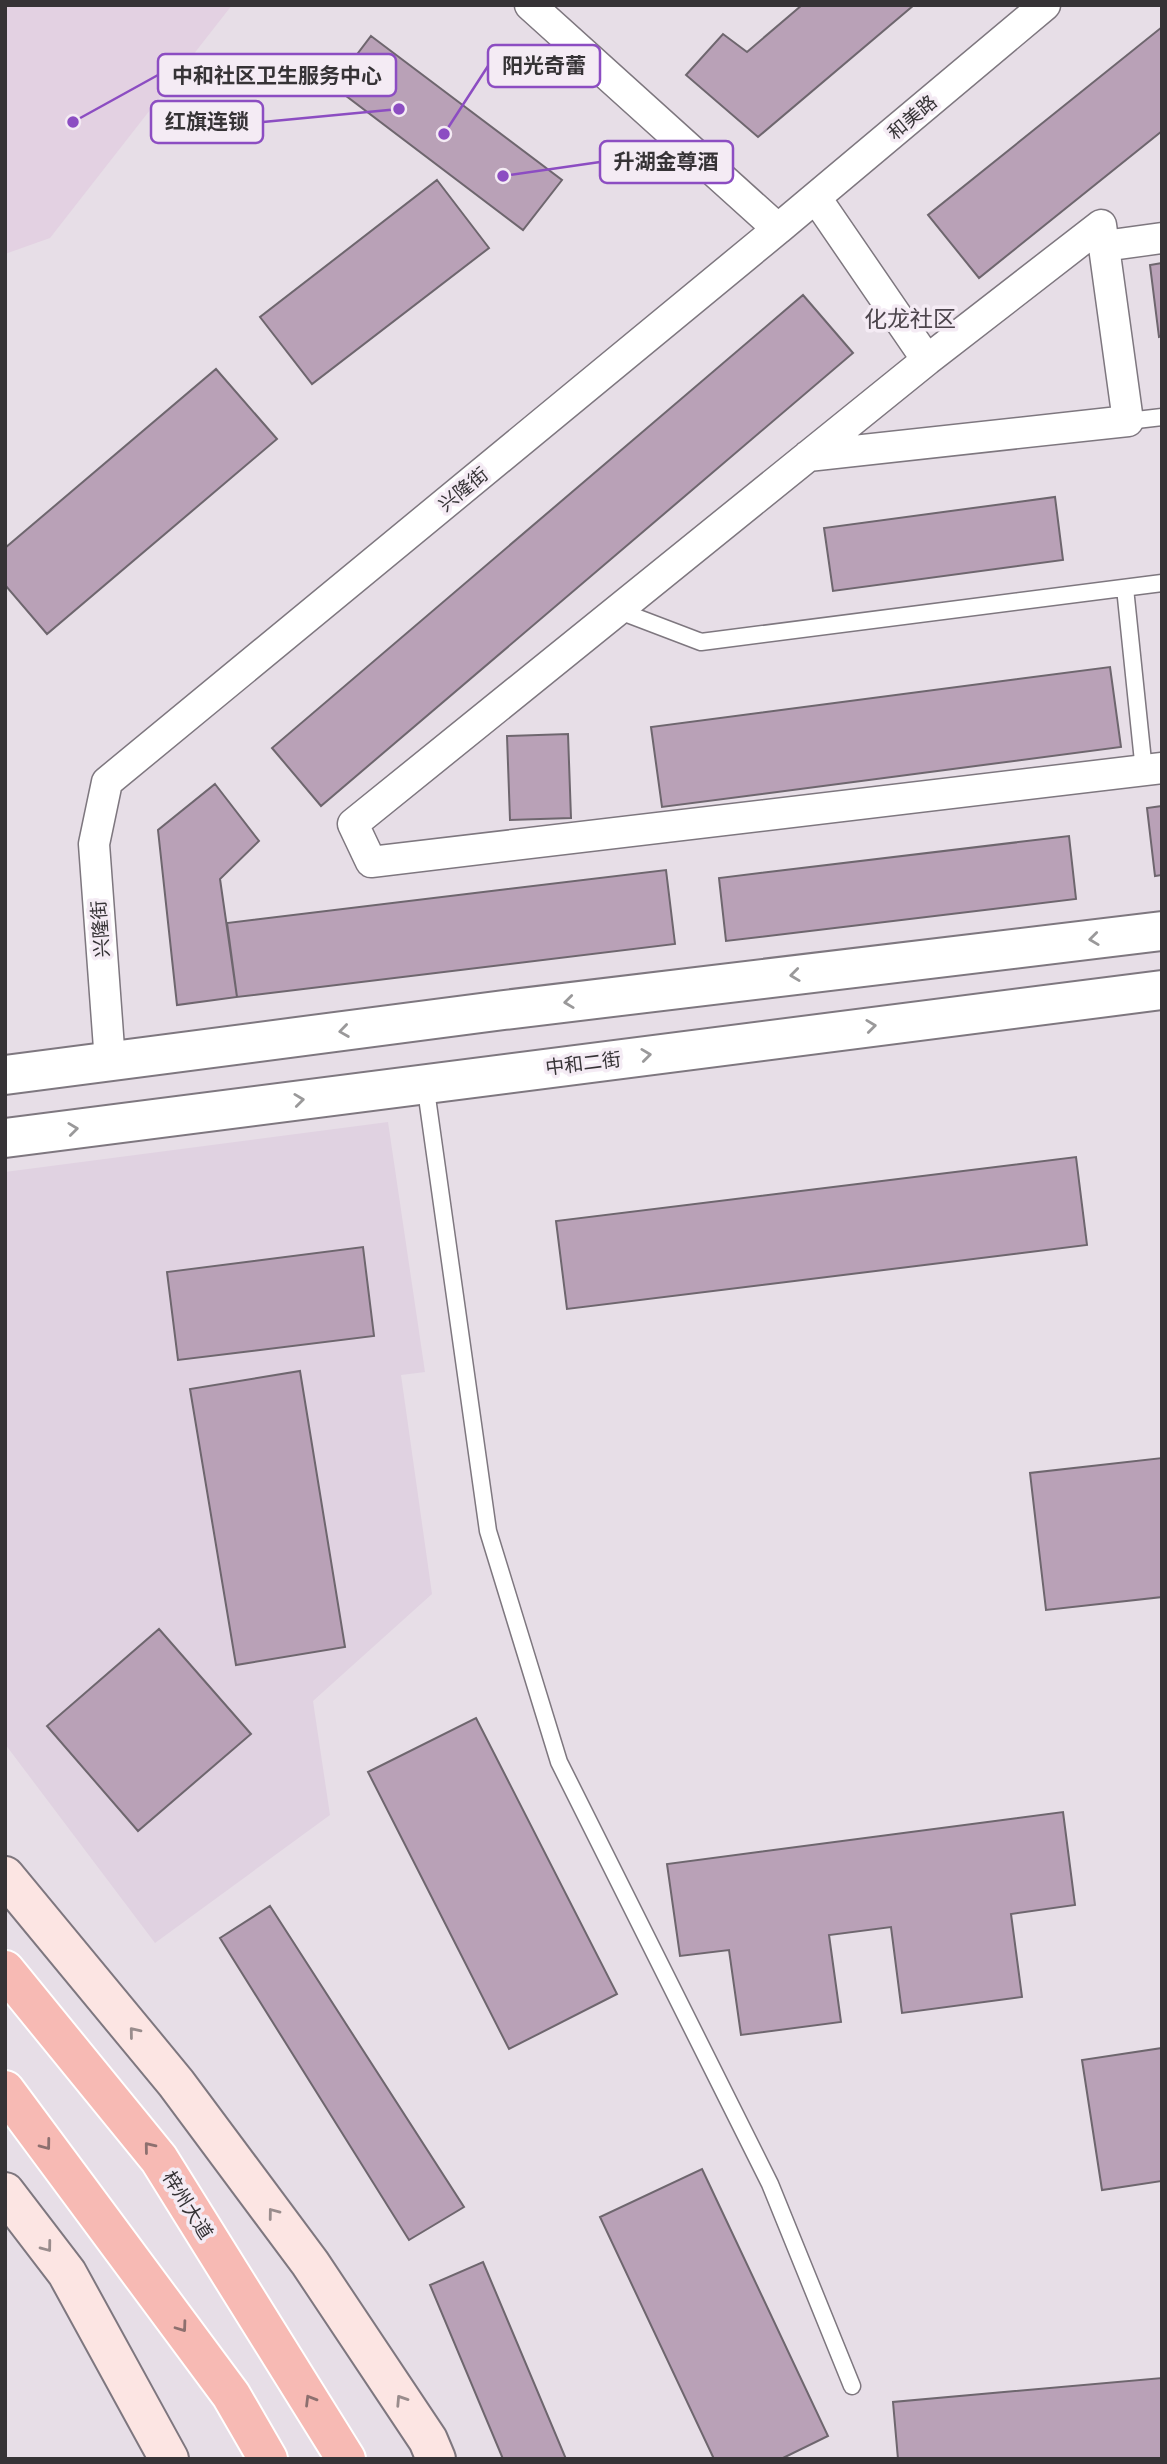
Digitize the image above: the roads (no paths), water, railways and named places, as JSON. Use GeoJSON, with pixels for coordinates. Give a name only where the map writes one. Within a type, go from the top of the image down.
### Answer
{"type":"FeatureCollection","features":[{"type":"Feature","properties":{"kind":"highway","name":"梓州大道"},"geometry":{"type":"LineString","coordinates":[[5,1970],[159,2159],[346,2459]]}},
{"type":"Feature","properties":{"kind":"highway"},"geometry":{"type":"LineString","coordinates":[[5,2090],[231,2395],[268,2459]]}},
{"type":"Feature","properties":{"kind":"main road"},"geometry":{"type":"LineString","coordinates":[[5,1876],[176,2083],[310,2263],[428,2440],[436,2459]]}},
{"type":"Feature","properties":{"kind":"main road"},"geometry":{"type":"LineString","coordinates":[[5,2192],[67,2273],[169,2459]]}},
{"type":"Feature","properties":{"kind":"street"},"geometry":{"type":"LineString","coordinates":[[530,5],[778,229]]}},
{"type":"Feature","properties":{"kind":"street","name":"和美路"},"geometry":{"type":"LineString","coordinates":[[778,229],[1045,5]]}},
{"type":"Feature","properties":{"kind":"street"},"geometry":{"type":"LineString","coordinates":[[816,198],[927,360]]}},
{"type":"Feature","properties":{"kind":"street"},"geometry":{"type":"LineString","coordinates":[[808,456],[1128,421],[1101,225],[927,360],[617,610],[354,824],[371,862],[1153,770]]}},
{"type":"Feature","properties":{"kind":"street","name":"兴隆街"},"geometry":{"type":"LineString","coordinates":[[110,1062],[94,844],[107,782],[778,229]]}},
{"type":"Feature","properties":{"kind":"street"},"geometry":{"type":"LineString","coordinates":[[1104,246],[1162,238]]}},
{"type":"Feature","properties":{"kind":"street"},"geometry":{"type":"LineString","coordinates":[[5,1075],[517,1008],[1162,930]]}},
{"type":"Feature","properties":{"kind":"street","name":"中和二街"},"geometry":{"type":"LineString","coordinates":[[5,1138],[1162,990]]}},
{"type":"Feature","properties":{"kind":"lane"},"geometry":{"type":"LineString","coordinates":[[1128,421],[1162,417]]}},
{"type":"Feature","properties":{"kind":"lane"},"geometry":{"type":"LineString","coordinates":[[617,610],[701,642],[1162,583]]}},
{"type":"Feature","properties":{"kind":"lane"},"geometry":{"type":"LineString","coordinates":[[1125,588],[1153,770]]}},
{"type":"Feature","properties":{"kind":"lane"},"geometry":{"type":"LineString","coordinates":[[425,1083],[488,1531],[559,1762],[769,2184],[852,2386]]}},
{"type":"Feature","properties":{"kind":"place","name":"红旗连锁"},"geometry":{"type":"Point","coordinates":[399,109]}},
{"type":"Feature","properties":{"kind":"place","name":"中和社区卫生服务中心"},"geometry":{"type":"Point","coordinates":[73,122]}},
{"type":"Feature","properties":{"kind":"place","name":"阳光奇蕾"},"geometry":{"type":"Point","coordinates":[444,134]}},
{"type":"Feature","properties":{"kind":"place","name":"升湖金尊酒"},"geometry":{"type":"Point","coordinates":[503,176]}},
{"type":"Feature","properties":{"kind":"district","name":"化龙社区"},"geometry":{"type":"Point","coordinates":[910,319]}}]}
